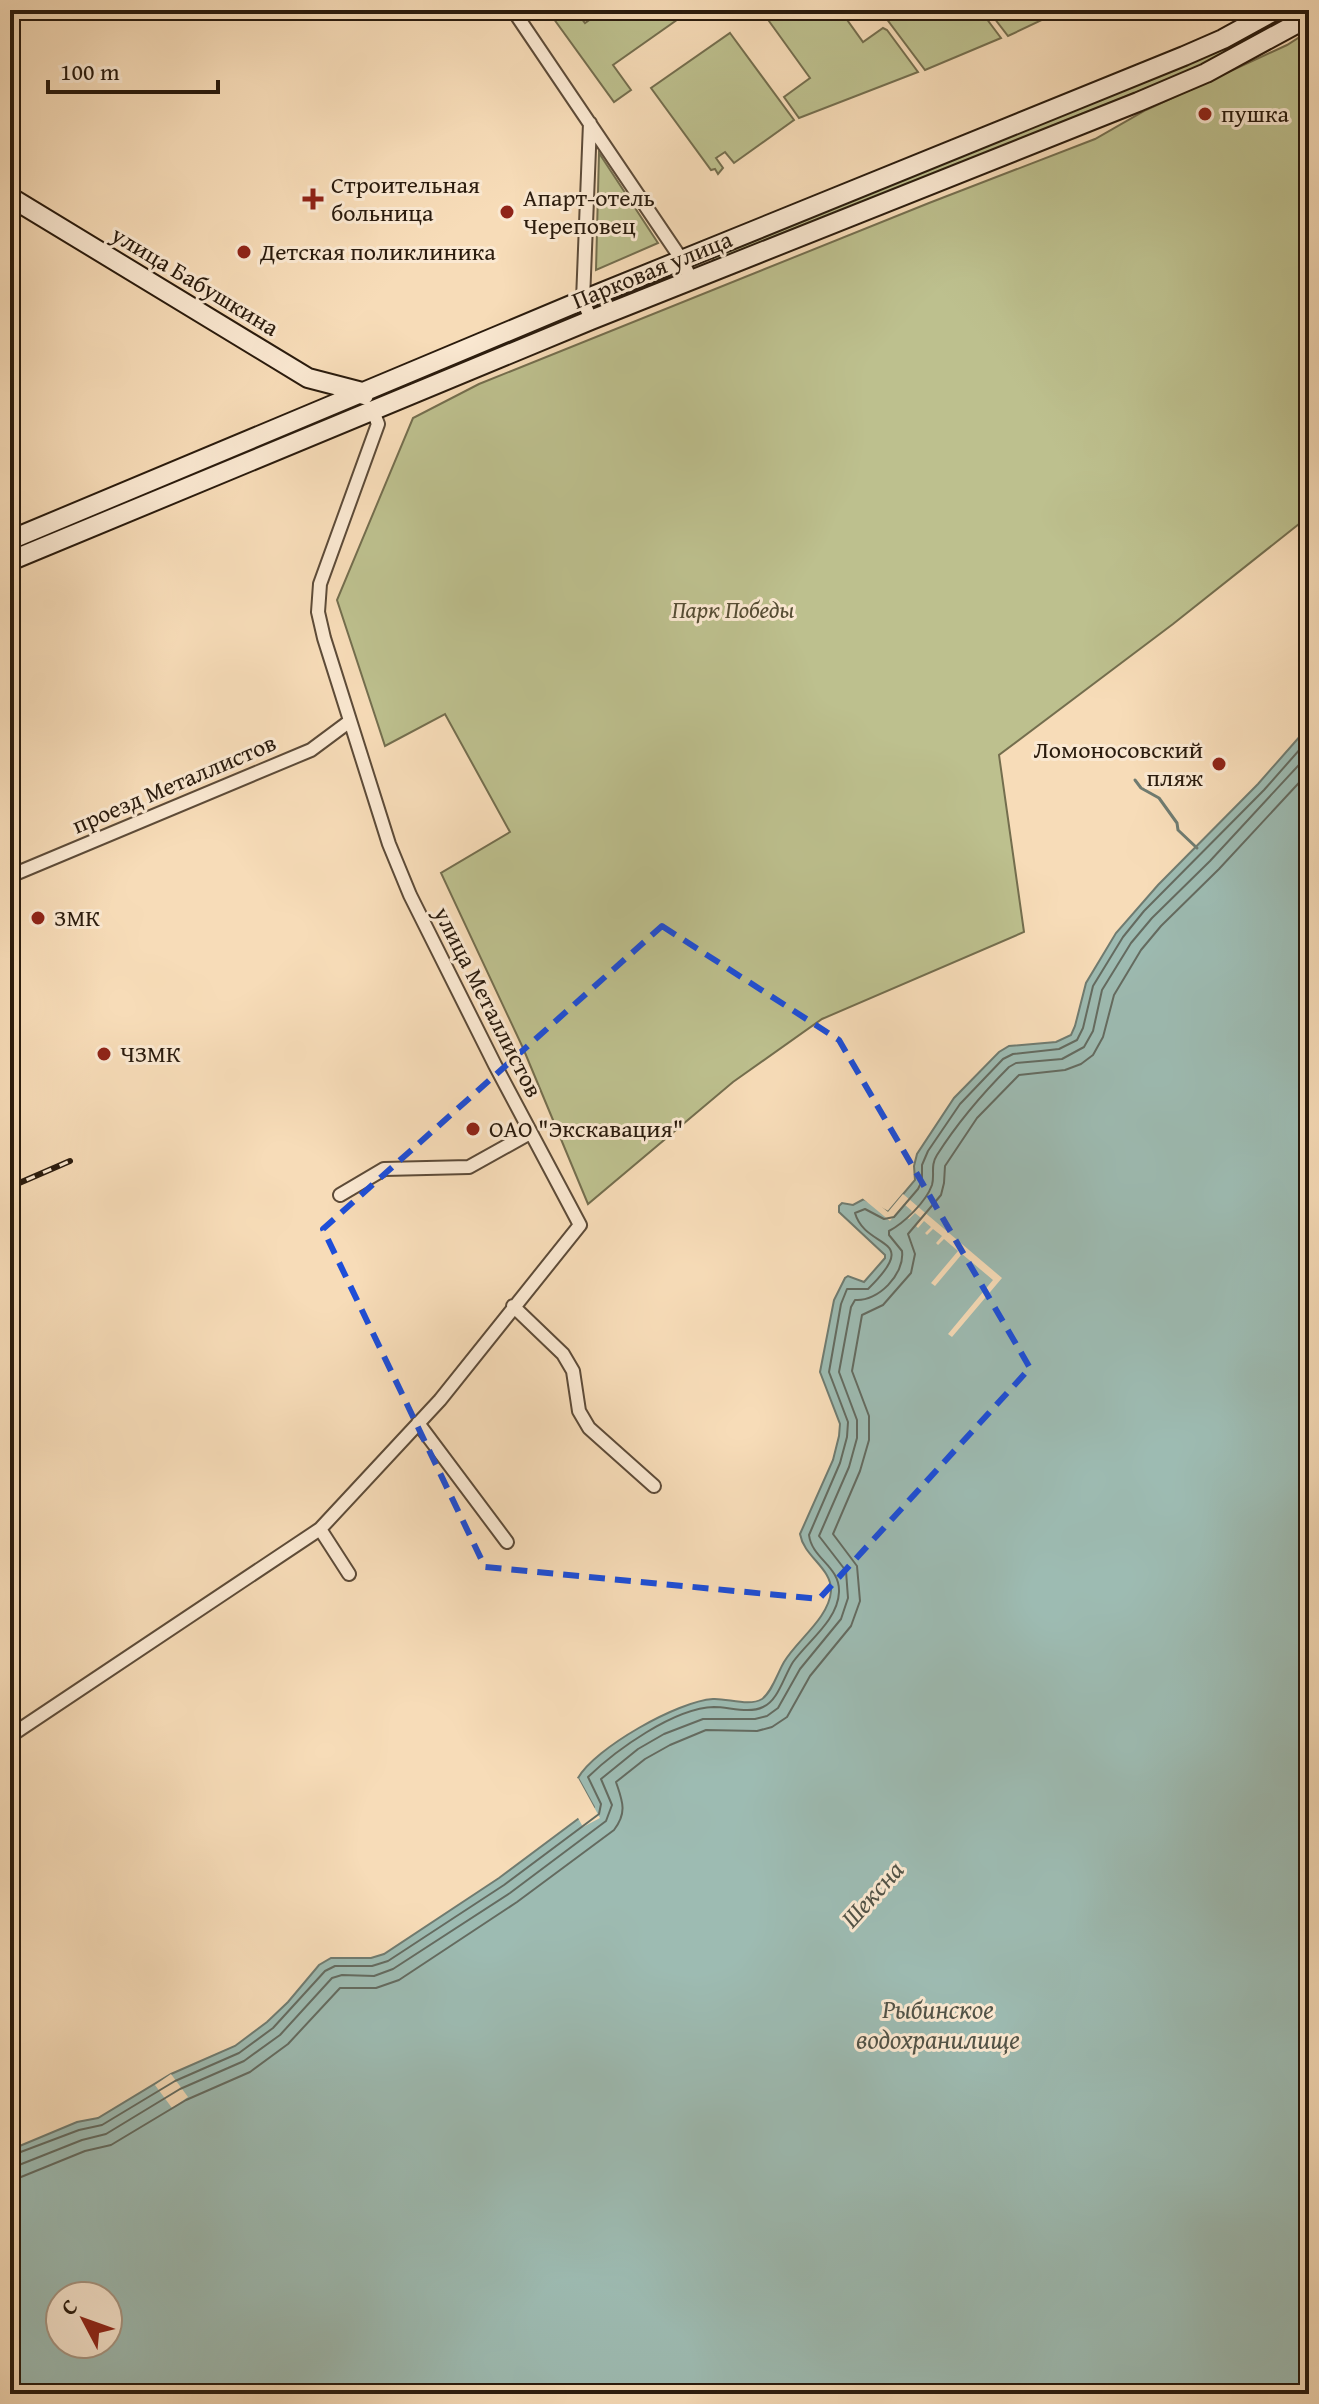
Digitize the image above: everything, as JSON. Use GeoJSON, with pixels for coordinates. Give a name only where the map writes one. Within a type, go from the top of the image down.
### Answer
{"type":"FeatureCollection","features":[{"type":"Feature","properties":{"kind":"main road","name":"Парковая улица"},"geometry":{"type":"LineString","coordinates":[[10,540],[583,300],[1184,56],[1276,10]]}},
{"type":"Feature","properties":{"kind":"main road","name":"Парковая улица"},"geometry":{"type":"LineString","coordinates":[[10,561],[691,279],[1138,102],[1218,66],[1309,17]]}},
{"type":"Feature","properties":{"kind":"main road","name":"улица Бабушкина"},"geometry":{"type":"LineString","coordinates":[[10,197],[308,378],[362,392]]}},
{"type":"Feature","properties":{"kind":"main road"},"geometry":{"type":"LineString","coordinates":[[362,392],[373,411]]}},
{"type":"Feature","properties":{"kind":"street"},"geometry":{"type":"LineString","coordinates":[[513,10],[682,260],[691,279]]}},
{"type":"Feature","properties":{"kind":"street"},"geometry":{"type":"LineString","coordinates":[[590,123],[583,300],[591,320]]}},
{"type":"Feature","properties":{"kind":"street","name":"улица Металлистов"},"geometry":{"type":"LineString","coordinates":[[10,1736],[320,1529],[440,1400],[580,1225],[410,895],[389,844],[321,625],[318,612],[320,584],[378,424],[373,411]]}},
{"type":"Feature","properties":{"kind":"street","name":"проезд Металлистов"},"geometry":{"type":"LineString","coordinates":[[10,876],[311,750],[350,721]]}},
{"type":"Feature","properties":{"kind":"street"},"geometry":{"type":"LineString","coordinates":[[340,1195],[384,1169],[469,1167],[530,1133]]}},
{"type":"Feature","properties":{"kind":"street"},"geometry":{"type":"LineString","coordinates":[[513,1306],[563,1354],[573,1371],[579,1411],[589,1428],[654,1486]]}},
{"type":"Feature","properties":{"kind":"street"},"geometry":{"type":"LineString","coordinates":[[418,1423],[507,1542]]}},
{"type":"Feature","properties":{"kind":"street"},"geometry":{"type":"LineString","coordinates":[[320,1529],[349,1574]]}},
{"type":"Feature","properties":{"kind":"highlighted area"},"geometry":{"type":"Polygon","coordinates":[[[662,926],[839,1040],[1030,1368],[819,1599],[485,1567],[323,1229],[662,926]]]}},
{"type":"Feature","properties":{"kind":"green space"},"geometry":{"type":"Polygon","coordinates":[[[558,10],[575,10],[585,23],[603,10],[691,10],[613,65],[631,90],[614,102],[551,15],[558,10]]]}},
{"type":"Feature","properties":{"kind":"green space"},"geometry":{"type":"Polygon","coordinates":[[[761,10],[840,10],[863,42],[883,28],[887,30],[918,72],[799,118],[784,97],[810,78],[761,10]]]}},
{"type":"Feature","properties":{"kind":"green space"},"geometry":{"type":"Polygon","coordinates":[[[880,10],[980,10],[1001,38],[925,70],[880,10]]]}},
{"type":"Feature","properties":{"kind":"green space"},"geometry":{"type":"Polygon","coordinates":[[[988,10],[1036,10],[1044,19],[1008,36],[988,10]]]}},
{"type":"Feature","properties":{"kind":"green space"},"geometry":{"type":"Polygon","coordinates":[[[1290,10],[1303,10],[1236,49],[1187,72],[714,262],[712,256],[1233,43],[1290,10]]]}},
{"type":"Feature","properties":{"kind":"green space","name":"Парк Победы"},"geometry":{"type":"Polygon","coordinates":[[[1309,31],[1309,516],[1173,624],[999,755],[1024,932],[822,1019],[733,1082],[588,1204],[523,1048],[441,873],[510,832],[445,714],[385,746],[337,600],[413,418],[479,384],[1095,139],[1146,110],[1287,45],[1309,31]]]}},
{"type":"Feature","properties":{"kind":"green space"},"geometry":{"type":"Polygon","coordinates":[[[730,33],[794,120],[734,163],[725,152],[716,158],[723,168],[718,174],[715,169],[711,170],[651,88],[730,33]]]}},
{"type":"Feature","properties":{"kind":"green space"},"geometry":{"type":"Polygon","coordinates":[[[599,153],[658,243],[596,270],[599,153]]]}},
{"type":"Feature","properties":{"kind":"water","name":"Рыбинское водохранилище"},"geometry":{"type":"Polygon","coordinates":[[[1309,726],[1309,2394],[10,2394],[10,2150],[77,2122],[98,2118],[171,2074],[235,2046],[288,2002],[319,1965],[331,1958],[371,1958],[384,1954],[499,1878],[594,1807],[578,1778],[601,1753],[619,1740],[659,1717],[698,1702],[719,1699],[751,1702],[762,1699],[769,1692],[784,1662],[825,1610],[831,1591],[827,1576],[800,1534],[833,1460],[839,1436],[840,1424],[820,1372],[834,1300],[845,1278],[848,1276],[864,1282],[885,1258],[839,1212],[839,1206],[842,1203],[853,1205],[864,1199],[888,1212],[915,1180],[917,1154],[954,1098],[999,1052],[1009,1046],[1056,1042],[1071,1035],[1086,983],[1116,933],[1158,885],[1258,784],[1309,726]]]}},
{"type":"Feature","properties":{"kind":"pier"},"geometry":{"type":"Polygon","coordinates":[[[903,1194],[1002,1278],[952,1337],[948,1334],[993,1280],[962,1254],[935,1286],[931,1283],[958,1251],[944,1239],[938,1245],[936,1243],[942,1236],[933,1229],[927,1235],[925,1233],[931,1227],[924,1221],[918,1228],[916,1226],[921,1218],[915,1213],[907,1218],[912,1211],[904,1204],[890,1221],[861,1197],[871,1198],[888,1212],[903,1194]]]}},
{"type":"Feature","properties":{"kind":"pier"},"geometry":{"type":"Polygon","coordinates":[[[578,1778],[600,1818],[583,1827],[577,1816],[589,1806],[574,1780],[578,1778]]]}},
{"type":"Feature","properties":{"kind":"pier"},"geometry":{"type":"Polygon","coordinates":[[[171,2074],[188,2097],[172,2108],[155,2085],[171,2074]]]}},
{"type":"Feature","properties":{"kind":"waterway"},"geometry":{"type":"LineString","coordinates":[[1135,780],[1141,788],[1159,798],[1177,823],[1178,830],[1197,848]]}},
{"type":"Feature","properties":{"kind":"railway"},"geometry":{"type":"LineString","coordinates":[[10,1187],[70,1161]]}},
{"type":"Feature","properties":{"kind":"place","name":"пушка"},"geometry":{"type":"Point","coordinates":[1205,114]}},
{"type":"Feature","properties":{"kind":"place","name":"Строительная больница"},"geometry":{"type":"Point","coordinates":[313,199]}},
{"type":"Feature","properties":{"kind":"place","name":"Апарт-отель Череповец"},"geometry":{"type":"Point","coordinates":[507,212]}},
{"type":"Feature","properties":{"kind":"place","name":"Детская поликлиника"},"geometry":{"type":"Point","coordinates":[244,252]}},
{"type":"Feature","properties":{"kind":"place","name":"Ломоносовский пляж"},"geometry":{"type":"Point","coordinates":[1219,764]}},
{"type":"Feature","properties":{"kind":"place","name":"ЗМК"},"geometry":{"type":"Point","coordinates":[38,918]}},
{"type":"Feature","properties":{"kind":"place","name":"ЧЗМК"},"geometry":{"type":"Point","coordinates":[104,1054]}},
{"type":"Feature","properties":{"kind":"place","name":"ОАО \"Экскавация\""},"geometry":{"type":"Point","coordinates":[473,1129]}},
{"type":"Feature","properties":{"kind":"water label","name":"Шексна"},"geometry":{"type":"Point","coordinates":[872,1894]}}]}
